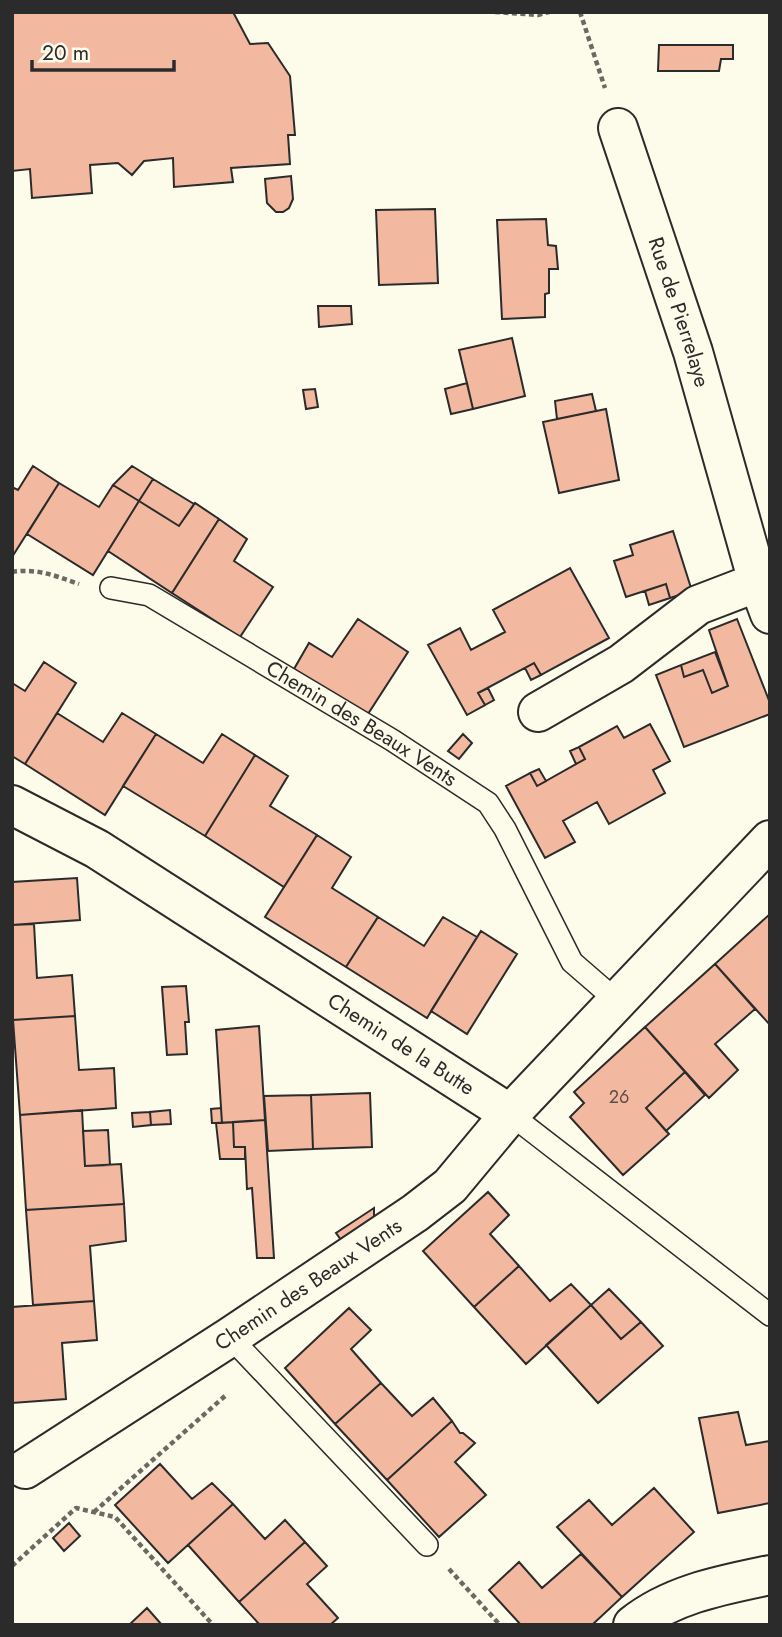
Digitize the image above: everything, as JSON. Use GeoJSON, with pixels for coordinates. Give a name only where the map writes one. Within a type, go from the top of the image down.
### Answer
{"type":"FeatureCollection","features":[{"type":"Feature","properties":{"kind":"street","name":"Rue de Pierrelaye"},"geometry":{"type":"LineString","coordinates":[[618,128],[693,352],[764,598]]}},
{"type":"Feature","properties":{"kind":"street"},"geometry":{"type":"LineString","coordinates":[[538,712],[621,664],[698,605],[764,598]]}},
{"type":"Feature","properties":{"kind":"street","name":"Chemin de la Butte"},"geometry":{"type":"LineString","coordinates":[[12,805],[97,849],[510,1114]]}},
{"type":"Feature","properties":{"kind":"street","name":"Chemin des Beaux Vents"},"geometry":{"type":"LineString","coordinates":[[25,1469],[230,1337],[415,1213],[450,1186],[510,1114],[770,840]]}},
{"type":"Feature","properties":{"kind":"street"},"geometry":{"type":"LineString","coordinates":[[633,1625],[661,1605],[697,1592],[770,1574]]}},
{"type":"Feature","properties":{"kind":"lane","name":"Chemin des Beaux Vents"},"geometry":{"type":"LineString","coordinates":[[111,588],[149,595],[392,740],[488,803],[505,829],[572,962],[617,1001]]}},
{"type":"Feature","properties":{"kind":"lane","name":"Chemin de la Butte"},"geometry":{"type":"LineString","coordinates":[[510,1114],[770,1315]]}},
{"type":"Feature","properties":{"kind":"lane"},"geometry":{"type":"LineString","coordinates":[[230,1337],[427,1545]]}},
{"type":"Feature","properties":{"kind":"path"},"geometry":{"type":"LineString","coordinates":[[495,12],[538,15],[549,12]]}},
{"type":"Feature","properties":{"kind":"path"},"geometry":{"type":"LineString","coordinates":[[580,12],[618,128]]}},
{"type":"Feature","properties":{"kind":"path"},"geometry":{"type":"LineString","coordinates":[[12,572],[28,569],[51,573],[84,586],[111,588]]}},
{"type":"Feature","properties":{"kind":"path"},"geometry":{"type":"LineString","coordinates":[[94,1512],[258,1367]]}},
{"type":"Feature","properties":{"kind":"path"},"geometry":{"type":"LineString","coordinates":[[12,1566],[76,1508],[115,1517],[213,1625]]}},
{"type":"Feature","properties":{"kind":"path"},"geometry":{"type":"LineString","coordinates":[[427,1545],[500,1625]]}},
{"type":"Feature","properties":{"kind":"building"},"geometry":{"type":"Polygon","coordinates":[[[12,12],[233,12],[250,44],[268,43],[290,76],[295,135],[288,135],[290,164],[231,168],[233,182],[174,187],[173,158],[144,161],[132,175],[118,163],[90,165],[92,193],[32,198],[30,169],[12,171],[12,12]]]}},
{"type":"Feature","properties":{"kind":"building"},"geometry":{"type":"Polygon","coordinates":[[[659,45],[733,45],[733,59],[721,59],[719,71],[658,71],[659,45]]]}},
{"type":"Feature","properties":{"kind":"building"},"geometry":{"type":"Polygon","coordinates":[[[291,176],[293,199],[289,208],[276,212],[267,203],[265,179],[291,176]]]}},
{"type":"Feature","properties":{"kind":"building"},"geometry":{"type":"Polygon","coordinates":[[[435,209],[438,283],[379,285],[376,210],[435,209]]]}},
{"type":"Feature","properties":{"kind":"building"},"geometry":{"type":"Polygon","coordinates":[[[546,219],[548,245],[556,246],[558,269],[549,269],[545,317],[502,319],[497,220],[546,219]]]}},
{"type":"Feature","properties":{"kind":"building"},"geometry":{"type":"Polygon","coordinates":[[[318,306],[351,306],[352,324],[319,327],[318,306]]]}},
{"type":"Feature","properties":{"kind":"building"},"geometry":{"type":"Polygon","coordinates":[[[512,338],[525,396],[473,409],[459,350],[512,338]]]}},
{"type":"Feature","properties":{"kind":"building"},"geometry":{"type":"Polygon","coordinates":[[[467,383],[473,409],[451,414],[445,389],[467,383]]]}},
{"type":"Feature","properties":{"kind":"building"},"geometry":{"type":"Polygon","coordinates":[[[315,389],[318,407],[306,409],[303,390],[315,389]]]}},
{"type":"Feature","properties":{"kind":"building"},"geometry":{"type":"Polygon","coordinates":[[[592,394],[596,411],[557,419],[555,401],[592,394]]]}},
{"type":"Feature","properties":{"kind":"building"},"geometry":{"type":"Polygon","coordinates":[[[606,409],[619,480],[559,493],[543,422],[606,409]]]}},
{"type":"Feature","properties":{"kind":"building"},"geometry":{"type":"Polygon","coordinates":[[[33,466],[59,483],[12,557],[12,487],[18,490],[33,466]]]}},
{"type":"Feature","properties":{"kind":"building"},"geometry":{"type":"Polygon","coordinates":[[[132,466],[153,479],[139,501],[113,485],[132,466]]]}},
{"type":"Feature","properties":{"kind":"building"},"geometry":{"type":"Polygon","coordinates":[[[153,479],[194,504],[179,526],[139,501],[153,479]]]}},
{"type":"Feature","properties":{"kind":"building"},"geometry":{"type":"Polygon","coordinates":[[[59,483],[99,507],[113,485],[139,501],[93,575],[27,534],[59,483]]]}},
{"type":"Feature","properties":{"kind":"building"},"geometry":{"type":"Polygon","coordinates":[[[139,501],[179,526],[195,503],[219,519],[172,593],[108,551],[139,501]]]}},
{"type":"Feature","properties":{"kind":"building"},"geometry":{"type":"Polygon","coordinates":[[[219,519],[247,539],[234,561],[273,587],[240,637],[172,593],[219,519]]]}},
{"type":"Feature","properties":{"kind":"building"},"geometry":{"type":"Polygon","coordinates":[[[673,531],[692,591],[670,598],[666,584],[626,597],[614,561],[633,555],[630,545],[673,531]]]}},
{"type":"Feature","properties":{"kind":"building"},"geometry":{"type":"Polygon","coordinates":[[[570,568],[609,638],[541,675],[534,663],[478,693],[485,705],[467,715],[428,645],[460,628],[471,650],[505,632],[493,610],[570,568]]]}},
{"type":"Feature","properties":{"kind":"building"},"geometry":{"type":"Polygon","coordinates":[[[666,584],[670,598],[649,605],[645,591],[666,584]]]}},
{"type":"Feature","properties":{"kind":"building"},"geometry":{"type":"Polygon","coordinates":[[[358,619],[408,652],[366,717],[294,669],[309,643],[332,657],[358,619]]]}},
{"type":"Feature","properties":{"kind":"building"},"geometry":{"type":"Polygon","coordinates":[[[737,619],[770,703],[770,714],[684,747],[656,675],[681,665],[684,677],[703,670],[712,693],[728,686],[709,630],[737,619]]]}},
{"type":"Feature","properties":{"kind":"building"},"geometry":{"type":"Polygon","coordinates":[[[715,652],[728,686],[712,693],[703,670],[684,677],[681,665],[715,652]]]}},
{"type":"Feature","properties":{"kind":"building"},"geometry":{"type":"Polygon","coordinates":[[[44,662],[76,683],[25,764],[12,756],[12,683],[25,691],[44,662]]]}},
{"type":"Feature","properties":{"kind":"building"},"geometry":{"type":"Polygon","coordinates":[[[534,663],[541,675],[531,680],[525,668],[534,663]]]}},
{"type":"Feature","properties":{"kind":"building"},"geometry":{"type":"Polygon","coordinates":[[[488,688],[494,700],[485,705],[478,693],[488,688]]]}},
{"type":"Feature","properties":{"kind":"building"},"geometry":{"type":"Polygon","coordinates":[[[57,713],[103,742],[122,713],[156,734],[105,815],[25,764],[57,713]]]}},
{"type":"Feature","properties":{"kind":"building"},"geometry":{"type":"Polygon","coordinates":[[[650,724],[670,761],[653,770],[665,793],[609,824],[597,802],[563,821],[575,842],[545,858],[506,786],[530,773],[537,786],[585,759],[579,747],[617,726],[624,738],[650,724]]]}},
{"type":"Feature","properties":{"kind":"building"},"geometry":{"type":"Polygon","coordinates":[[[156,734],[203,763],[222,734],[255,755],[205,836],[123,786],[156,734]]]}},
{"type":"Feature","properties":{"kind":"building"},"geometry":{"type":"Polygon","coordinates":[[[463,734],[472,743],[459,759],[448,751],[463,734]]]}},
{"type":"Feature","properties":{"kind":"building"},"geometry":{"type":"Polygon","coordinates":[[[579,747],[585,759],[576,764],[570,751],[579,747]]]}},
{"type":"Feature","properties":{"kind":"building"},"geometry":{"type":"Polygon","coordinates":[[[255,755],[288,776],[270,806],[317,835],[284,887],[205,836],[255,755]]]}},
{"type":"Feature","properties":{"kind":"building"},"geometry":{"type":"Polygon","coordinates":[[[539,769],[546,781],[537,786],[530,773],[539,769]]]}},
{"type":"Feature","properties":{"kind":"building"},"geometry":{"type":"Polygon","coordinates":[[[317,835],[351,857],[332,888],[378,917],[346,967],[265,917],[317,835]]]}},
{"type":"Feature","properties":{"kind":"building"},"geometry":{"type":"Polygon","coordinates":[[[77,878],[80,920],[12,925],[12,882],[77,878]]]}},
{"type":"Feature","properties":{"kind":"building"},"geometry":{"type":"Polygon","coordinates":[[[770,914],[770,1025],[715,964],[770,914]]]}},
{"type":"Feature","properties":{"kind":"building"},"geometry":{"type":"Polygon","coordinates":[[[378,917],[424,946],[443,917],[477,937],[427,1018],[346,967],[378,917]]]}},
{"type":"Feature","properties":{"kind":"building"},"geometry":{"type":"Polygon","coordinates":[[[34,924],[37,978],[72,975],[75,1016],[12,1020],[12,925],[34,924]]]}},
{"type":"Feature","properties":{"kind":"building"},"geometry":{"type":"Polygon","coordinates":[[[481,931],[517,954],[467,1034],[431,1011],[481,931]]]}},
{"type":"Feature","properties":{"kind":"building"},"geometry":{"type":"Polygon","coordinates":[[[715,964],[755,1009],[715,1044],[738,1070],[709,1098],[645,1027],[715,964]]]}},
{"type":"Feature","properties":{"kind":"building"},"geometry":{"type":"Polygon","coordinates":[[[186,986],[189,1022],[185,1022],[187,1054],[167,1055],[162,987],[186,986]]]}},
{"type":"Feature","properties":{"kind":"building"},"geometry":{"type":"Polygon","coordinates":[[[75,1016],[79,1070],[114,1068],[116,1108],[20,1115],[13,1020],[75,1016]]]}},
{"type":"Feature","properties":{"kind":"building"},"geometry":{"type":"Polygon","coordinates":[[[259,1026],[265,1120],[222,1123],[216,1030],[259,1026]]]}},
{"type":"Feature","properties":{"kind":"building"},"geometry":{"type":"Polygon","coordinates":[[[645,1027],[685,1072],[646,1108],[669,1134],[623,1175],[570,1117],[584,1103],[574,1092],[645,1027]]]}},
{"type":"Feature","properties":{"kind":"building"},"geometry":{"type":"Polygon","coordinates":[[[685,1072],[705,1095],[666,1131],[646,1108],[685,1072]]]}},
{"type":"Feature","properties":{"kind":"building"},"geometry":{"type":"Polygon","coordinates":[[[370,1093],[372,1147],[313,1149],[311,1095],[370,1093]]]}},
{"type":"Feature","properties":{"kind":"building"},"geometry":{"type":"Polygon","coordinates":[[[311,1095],[313,1149],[268,1151],[264,1096],[311,1095]]]}},
{"type":"Feature","properties":{"kind":"building"},"geometry":{"type":"Polygon","coordinates":[[[221,1108],[222,1123],[212,1123],[211,1109],[221,1108]]]}},
{"type":"Feature","properties":{"kind":"building"},"geometry":{"type":"Polygon","coordinates":[[[82,1110],[85,1166],[121,1164],[124,1204],[26,1210],[20,1115],[82,1110]]]}},
{"type":"Feature","properties":{"kind":"building"},"geometry":{"type":"Polygon","coordinates":[[[170,1110],[171,1124],[151,1125],[150,1112],[170,1110]]]}},
{"type":"Feature","properties":{"kind":"building"},"geometry":{"type":"Polygon","coordinates":[[[150,1112],[151,1125],[133,1127],[132,1113],[150,1112]]]}},
{"type":"Feature","properties":{"kind":"building"},"geometry":{"type":"Polygon","coordinates":[[[265,1120],[274,1258],[257,1258],[252,1188],[247,1189],[245,1147],[234,1147],[233,1122],[265,1120]]]}},
{"type":"Feature","properties":{"kind":"building"},"geometry":{"type":"Polygon","coordinates":[[[233,1122],[234,1147],[245,1147],[245,1159],[220,1159],[216,1123],[233,1122]]]}},
{"type":"Feature","properties":{"kind":"building"},"geometry":{"type":"Polygon","coordinates":[[[108,1130],[110,1165],[85,1166],[83,1131],[108,1130]]]}},
{"type":"Feature","properties":{"kind":"building"},"geometry":{"type":"Polygon","coordinates":[[[488,1192],[509,1215],[490,1234],[519,1266],[474,1307],[423,1251],[488,1192]]]}},
{"type":"Feature","properties":{"kind":"building"},"geometry":{"type":"Polygon","coordinates":[[[124,1204],[126,1241],[90,1246],[94,1301],[33,1305],[26,1210],[124,1204]]]}},
{"type":"Feature","properties":{"kind":"building"},"geometry":{"type":"Polygon","coordinates":[[[374,1208],[374,1222],[344,1244],[336,1233],[374,1208]]]}},
{"type":"Feature","properties":{"kind":"building"},"geometry":{"type":"Polygon","coordinates":[[[519,1266],[550,1301],[571,1284],[591,1305],[526,1364],[474,1307],[519,1266]]]}},
{"type":"Feature","properties":{"kind":"building"},"geometry":{"type":"Polygon","coordinates":[[[609,1289],[641,1322],[621,1339],[591,1305],[609,1289]]]}},
{"type":"Feature","properties":{"kind":"building"},"geometry":{"type":"Polygon","coordinates":[[[94,1301],[97,1340],[62,1343],[66,1399],[12,1403],[12,1307],[94,1301]]]}},
{"type":"Feature","properties":{"kind":"building"},"geometry":{"type":"Polygon","coordinates":[[[591,1305],[621,1339],[641,1322],[663,1346],[598,1403],[546,1345],[591,1305]]]}},
{"type":"Feature","properties":{"kind":"building"},"geometry":{"type":"Polygon","coordinates":[[[349,1308],[371,1330],[351,1349],[381,1383],[335,1424],[285,1368],[349,1308]]]}},
{"type":"Feature","properties":{"kind":"building"},"geometry":{"type":"Polygon","coordinates":[[[381,1383],[412,1416],[433,1398],[452,1421],[387,1480],[335,1424],[381,1383]]]}},
{"type":"Feature","properties":{"kind":"building"},"geometry":{"type":"Polygon","coordinates":[[[738,1412],[746,1445],[770,1441],[770,1503],[718,1513],[699,1418],[738,1412]]]}},
{"type":"Feature","properties":{"kind":"building"},"geometry":{"type":"Polygon","coordinates":[[[452,1421],[460,1433],[475,1443],[455,1462],[486,1495],[439,1537],[387,1480],[452,1421]]]}},
{"type":"Feature","properties":{"kind":"building"},"geometry":{"type":"Polygon","coordinates":[[[160,1464],[192,1499],[212,1483],[233,1504],[168,1563],[115,1505],[160,1464]]]}},
{"type":"Feature","properties":{"kind":"building"},"geometry":{"type":"Polygon","coordinates":[[[654,1488],[694,1532],[622,1597],[557,1527],[589,1500],[612,1525],[654,1488]]]}},
{"type":"Feature","properties":{"kind":"building"},"geometry":{"type":"Polygon","coordinates":[[[233,1504],[265,1539],[285,1520],[305,1542],[239,1602],[188,1545],[233,1504]]]}},
{"type":"Feature","properties":{"kind":"building"},"geometry":{"type":"Polygon","coordinates":[[[69,1523],[80,1536],[64,1551],[53,1538],[69,1523]]]}},
{"type":"Feature","properties":{"kind":"building"},"geometry":{"type":"Polygon","coordinates":[[[305,1542],[327,1566],[307,1584],[338,1618],[330,1625],[260,1625],[239,1602],[305,1542]]]}},
{"type":"Feature","properties":{"kind":"building"},"geometry":{"type":"Polygon","coordinates":[[[581,1554],[622,1597],[592,1625],[521,1625],[489,1590],[519,1562],[542,1588],[581,1554]]]}},
{"type":"Feature","properties":{"kind":"building"},"geometry":{"type":"Polygon","coordinates":[[[147,1608],[162,1625],[129,1625],[147,1608]]]}}]}
